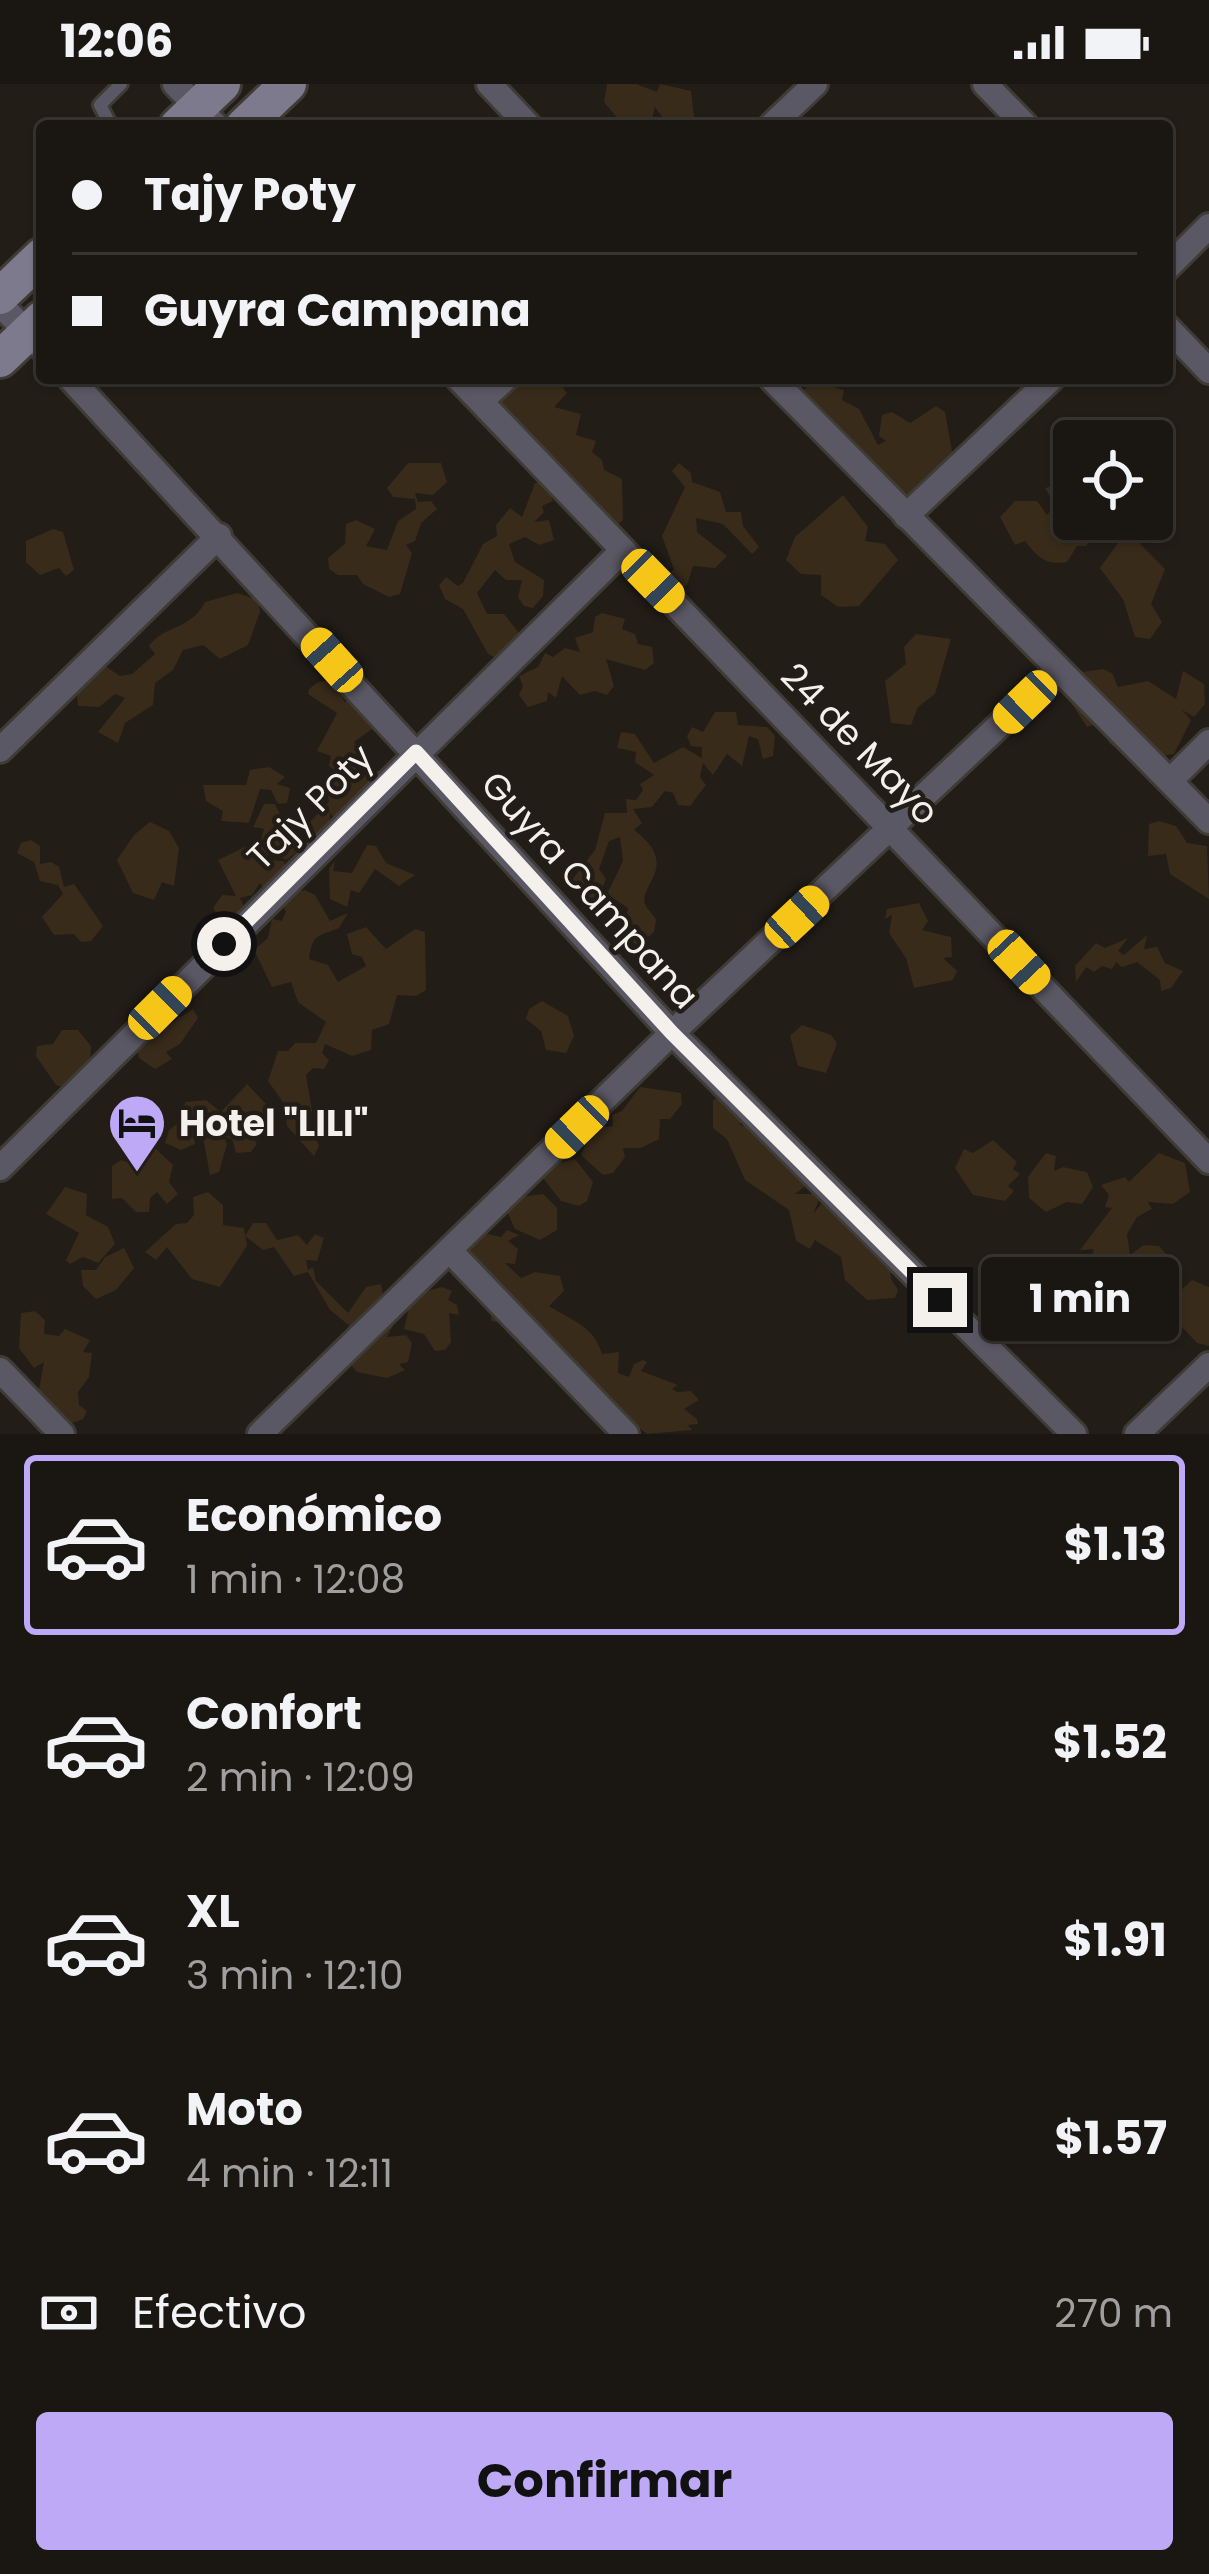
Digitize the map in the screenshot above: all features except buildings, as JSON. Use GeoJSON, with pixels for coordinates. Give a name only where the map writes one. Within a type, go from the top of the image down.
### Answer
{"type":"FeatureCollection","features":[{"type":"Feature","properties":{"kind":"street"},"geometry":{"type":"LineString","coordinates":[[250,120],[288,84]]}},
{"type":"Feature","properties":{"kind":"street"},"geometry":{"type":"LineString","coordinates":[[489,84],[523,120]]}},
{"type":"Feature","properties":{"kind":"street"},"geometry":{"type":"LineString","coordinates":[[777,120],[815,84]]}},
{"type":"Feature","properties":{"kind":"street"},"geometry":{"type":"LineString","coordinates":[[986,84],[1020,120]]}},
{"type":"Feature","properties":{"kind":"street"},"geometry":{"type":"LineString","coordinates":[[1173,262],[1209,226]]}},
{"type":"Feature","properties":{"kind":"street"},"geometry":{"type":"LineString","coordinates":[[36,262],[0,300],[36,332]]}},
{"type":"Feature","properties":{"kind":"street"},"geometry":{"type":"LineString","coordinates":[[0,358],[36,334]]}},
{"type":"Feature","properties":{"kind":"street"},"geometry":{"type":"LineString","coordinates":[[1173,334],[1209,370]]}},
{"type":"Feature","properties":{"kind":"street","name":"Guyra Campana"},"geometry":{"type":"LineString","coordinates":[[76,384],[672,1033],[1074,1434]]}},
{"type":"Feature","properties":{"kind":"street","name":"24 de Mayo"},"geometry":{"type":"LineString","coordinates":[[464,384],[1209,1161]]}},
{"type":"Feature","properties":{"kind":"street"},"geometry":{"type":"LineString","coordinates":[[481,401],[499,384]]}},
{"type":"Feature","properties":{"kind":"street"},"geometry":{"type":"LineString","coordinates":[[777,384],[1209,821]]}},
{"type":"Feature","properties":{"kind":"street"},"geometry":{"type":"LineString","coordinates":[[906,516],[1046,384]]}},
{"type":"Feature","properties":{"kind":"street"},"geometry":{"type":"LineString","coordinates":[[0,750],[219,536]]}},
{"type":"Feature","properties":{"kind":"street","name":"Tajy Poty"},"geometry":{"type":"LineString","coordinates":[[0,1168],[623,550]]}},
{"type":"Feature","properties":{"kind":"street"},"geometry":{"type":"LineString","coordinates":[[260,1434],[672,1033],[1058,670]]}},
{"type":"Feature","properties":{"kind":"street"},"geometry":{"type":"LineString","coordinates":[[1170,781],[1209,742]]}},
{"type":"Feature","properties":{"kind":"street"},"geometry":{"type":"LineString","coordinates":[[451,1252],[626,1434]]}},
{"type":"Feature","properties":{"kind":"street"},"geometry":{"type":"LineString","coordinates":[[1137,1434],[1209,1365]]}},
{"type":"Feature","properties":{"kind":"street"},"geometry":{"type":"LineString","coordinates":[[0,1370],[62,1434]]}},
{"type":"Feature","properties":{"kind":"lane"},"geometry":{"type":"LineString","coordinates":[[109,120],[100,105],[121,84]]}},
{"type":"Feature","properties":{"kind":"shaded area"},"geometry":{"type":"Polygon","coordinates":[[[607,84],[636,84],[657,92],[660,84],[691,91],[694,120],[665,120],[655,107],[652,120],[619,120],[604,102],[607,84]]]}},
{"type":"Feature","properties":{"kind":"shaded area"},"geometry":{"type":"Polygon","coordinates":[[[511,384],[560,384],[567,393],[554,407],[581,414],[576,435],[596,441],[592,452],[602,460],[604,470],[622,479],[623,520],[615,527],[497,411],[511,384]]]}},
{"type":"Feature","properties":{"kind":"shaded area"},"geometry":{"type":"Polygon","coordinates":[[[810,384],[844,390],[842,400],[859,409],[878,445],[886,441],[879,436],[882,415],[892,412],[910,423],[936,406],[945,412],[952,451],[945,480],[917,496],[897,496],[821,411],[800,407],[798,396],[810,384]]]}},
{"type":"Feature","properties":{"kind":"shaded area"},"geometry":{"type":"Polygon","coordinates":[[[408,463],[441,463],[447,482],[433,495],[415,493],[418,502],[431,501],[437,509],[421,523],[415,541],[406,545],[412,553],[400,594],[389,597],[363,584],[357,575],[338,575],[329,569],[328,558],[345,544],[346,524],[356,520],[375,529],[366,546],[387,550],[398,521],[416,509],[415,499],[393,497],[387,488],[408,463]]]}},
{"type":"Feature","properties":{"kind":"shaded area"},"geometry":{"type":"Polygon","coordinates":[[[679,463],[691,473],[692,482],[720,492],[726,512],[741,512],[743,526],[759,547],[752,554],[723,524],[696,518],[697,532],[727,556],[715,568],[693,566],[687,585],[678,589],[667,578],[674,569],[662,536],[685,487],[672,471],[679,463]]]}},
{"type":"Feature","properties":{"kind":"shaded area"},"geometry":{"type":"Polygon","coordinates":[[[546,482],[553,501],[542,506],[544,512],[534,522],[549,520],[554,540],[539,545],[525,537],[509,544],[515,562],[544,580],[543,596],[533,608],[524,606],[518,597],[522,580],[506,580],[495,570],[477,593],[487,614],[504,614],[519,633],[529,629],[506,663],[488,654],[463,609],[445,599],[439,585],[446,577],[458,586],[463,583],[483,544],[497,536],[496,525],[510,508],[522,517],[535,483],[546,482]]]}},
{"type":"Feature","properties":{"kind":"shaded area"},"geometry":{"type":"Polygon","coordinates":[[[843,495],[868,527],[865,541],[885,544],[898,560],[859,606],[838,607],[821,595],[821,575],[801,574],[786,560],[795,537],[843,495]]]}},
{"type":"Feature","properties":{"kind":"shaded area"},"geometry":{"type":"Polygon","coordinates":[[[1015,501],[1037,501],[1047,515],[1053,508],[1053,540],[1091,540],[1077,546],[1067,562],[1043,559],[1025,541],[1015,545],[1000,517],[1015,501]]]}},
{"type":"Feature","properties":{"kind":"shaded area"},"geometry":{"type":"Polygon","coordinates":[[[53,529],[63,532],[74,570],[66,576],[59,568],[40,575],[26,562],[26,541],[53,529]]]}},
{"type":"Feature","properties":{"kind":"shaded area"},"geometry":{"type":"Polygon","coordinates":[[[1136,540],[1165,569],[1151,604],[1162,622],[1150,639],[1135,637],[1123,599],[1100,568],[1118,543],[1136,540]]]}},
{"type":"Feature","properties":{"kind":"shaded area"},"geometry":{"type":"Polygon","coordinates":[[[237,593],[258,600],[260,612],[248,645],[220,659],[203,645],[183,650],[173,670],[155,683],[153,705],[125,723],[118,743],[98,732],[125,698],[115,694],[99,707],[78,706],[77,695],[102,664],[120,676],[132,674],[155,654],[149,646],[156,639],[192,618],[205,602],[237,593]]]}},
{"type":"Feature","properties":{"kind":"shaded area"},"geometry":{"type":"Polygon","coordinates":[[[602,613],[625,619],[622,629],[635,634],[638,644],[652,647],[654,663],[645,670],[606,659],[614,686],[607,695],[595,691],[580,695],[562,676],[556,698],[548,692],[547,701],[528,707],[519,695],[523,686],[519,676],[538,667],[545,653],[553,657],[565,648],[580,652],[575,638],[593,632],[595,617],[602,613]]]}},
{"type":"Feature","properties":{"kind":"shaded area"},"geometry":{"type":"Polygon","coordinates":[[[916,634],[951,639],[935,694],[918,707],[911,725],[891,723],[885,681],[906,664],[904,647],[916,634]]]}},
{"type":"Feature","properties":{"kind":"shaded area"},"geometry":{"type":"Polygon","coordinates":[[[1103,669],[1112,673],[1118,687],[1148,681],[1176,699],[1183,671],[1204,684],[1205,704],[1194,717],[1182,710],[1191,720],[1174,754],[1133,761],[1109,743],[1105,721],[1087,727],[1070,701],[1082,672],[1103,669]]]}},
{"type":"Feature","properties":{"kind":"shaded area"},"geometry":{"type":"Polygon","coordinates":[[[339,680],[344,702],[354,697],[376,726],[354,742],[363,755],[354,772],[362,776],[367,766],[380,772],[336,819],[330,813],[329,828],[316,836],[307,825],[329,802],[327,789],[341,774],[329,766],[331,756],[317,751],[337,713],[308,694],[318,682],[339,680]]]}},
{"type":"Feature","properties":{"kind":"shaded area"},"geometry":{"type":"Polygon","coordinates":[[[715,712],[736,712],[738,725],[767,727],[775,736],[773,756],[763,759],[758,739],[749,736],[742,766],[727,754],[713,775],[703,763],[700,777],[706,785],[690,806],[678,805],[673,793],[665,791],[652,807],[633,809],[642,823],[634,830],[648,843],[657,864],[644,897],[656,920],[654,932],[638,946],[626,929],[628,908],[607,894],[623,861],[620,837],[609,841],[599,869],[606,879],[598,898],[585,897],[571,881],[595,850],[605,813],[627,813],[626,799],[636,800],[643,790],[640,784],[654,775],[635,762],[636,752],[617,748],[621,732],[635,734],[654,763],[683,747],[702,758],[702,747],[691,746],[687,736],[692,727],[703,732],[715,712]]]}},
{"type":"Feature","properties":{"kind":"shaded area"},"geometry":{"type":"Polygon","coordinates":[[[269,767],[285,777],[277,784],[290,788],[287,803],[278,804],[271,790],[260,789],[249,823],[221,821],[223,811],[206,801],[203,785],[246,785],[250,770],[269,767]]]}},
{"type":"Feature","properties":{"kind":"shaded area"},"geometry":{"type":"Polygon","coordinates":[[[264,804],[275,804],[288,831],[298,836],[298,851],[286,860],[269,850],[268,860],[284,861],[287,874],[265,891],[260,883],[252,895],[240,898],[246,911],[226,930],[213,908],[222,895],[236,896],[218,860],[261,839],[264,829],[253,827],[264,804]]]}},
{"type":"Feature","properties":{"kind":"shaded area"},"geometry":{"type":"Polygon","coordinates":[[[1159,821],[1176,826],[1187,843],[1207,846],[1209,899],[1170,874],[1166,854],[1148,856],[1149,824],[1159,821]]]}},
{"type":"Feature","properties":{"kind":"shaded area"},"geometry":{"type":"Polygon","coordinates":[[[150,822],[169,831],[179,848],[174,886],[162,882],[154,900],[133,893],[117,860],[150,822]]]}},
{"type":"Feature","properties":{"kind":"shaded area"},"geometry":{"type":"Polygon","coordinates":[[[31,840],[40,846],[40,864],[51,862],[59,867],[64,887],[74,884],[103,926],[91,941],[81,942],[74,934],[54,935],[42,917],[63,894],[58,885],[40,881],[34,862],[17,853],[21,843],[31,840]]]}},
{"type":"Feature","properties":{"kind":"shaded area"},"geometry":{"type":"Polygon","coordinates":[[[367,845],[376,846],[386,863],[415,875],[399,886],[375,869],[359,893],[351,890],[347,907],[330,899],[329,869],[335,861],[333,871],[352,873],[367,845]]]}},
{"type":"Feature","properties":{"kind":"shaded area"},"geometry":{"type":"Polygon","coordinates":[[[305,890],[315,895],[330,921],[348,913],[339,928],[315,940],[309,959],[328,965],[338,982],[366,966],[362,957],[352,954],[347,934],[366,927],[386,949],[415,929],[425,932],[426,990],[416,996],[397,995],[389,1024],[372,1030],[371,1050],[352,1056],[325,1044],[322,1053],[329,1060],[324,1069],[313,1068],[306,1075],[312,1111],[307,1120],[319,1146],[314,1156],[287,1126],[285,1105],[268,1081],[278,1051],[288,1051],[295,1043],[316,1043],[326,1022],[298,1002],[291,982],[272,987],[254,950],[268,938],[272,919],[282,921],[286,911],[280,903],[285,894],[305,890]]]}},
{"type":"Feature","properties":{"kind":"shaded area"},"geometry":{"type":"Polygon","coordinates":[[[919,903],[928,921],[922,930],[951,937],[952,957],[943,958],[957,971],[953,980],[914,988],[906,958],[889,933],[892,915],[885,919],[887,909],[919,903]]]}},
{"type":"Feature","properties":{"kind":"shaded area"},"geometry":{"type":"Polygon","coordinates":[[[1147,935],[1144,949],[1157,947],[1165,963],[1183,971],[1171,988],[1161,991],[1160,980],[1137,962],[1122,967],[1116,962],[1112,969],[1102,966],[1094,972],[1086,967],[1076,982],[1075,966],[1096,943],[1105,948],[1128,938],[1118,951],[1124,955],[1147,935]]]}},
{"type":"Feature","properties":{"kind":"shaded area"},"geometry":{"type":"Polygon","coordinates":[[[542,1001],[568,1016],[574,1036],[566,1053],[546,1050],[541,1031],[526,1019],[529,1009],[542,1001]]]}},
{"type":"Feature","properties":{"kind":"shaded area"},"geometry":{"type":"Polygon","coordinates":[[[193,1009],[198,1018],[180,1044],[166,1052],[172,1059],[155,1069],[139,1058],[136,1047],[193,1009]]]}},
{"type":"Feature","properties":{"kind":"shaded area"},"geometry":{"type":"Polygon","coordinates":[[[802,1025],[831,1035],[837,1043],[826,1073],[798,1066],[790,1036],[802,1025]]]}},
{"type":"Feature","properties":{"kind":"shaded area"},"geometry":{"type":"Polygon","coordinates":[[[62,1030],[78,1030],[91,1046],[90,1066],[71,1090],[56,1085],[36,1056],[37,1046],[53,1044],[62,1030]]]}},
{"type":"Feature","properties":{"kind":"shaded area"},"geometry":{"type":"Polygon","coordinates":[[[247,1084],[268,1106],[259,1119],[251,1119],[249,1131],[257,1144],[251,1152],[236,1153],[232,1139],[223,1136],[227,1144],[219,1172],[210,1175],[202,1132],[194,1134],[195,1144],[181,1150],[165,1143],[169,1130],[186,1117],[182,1108],[186,1102],[206,1100],[221,1112],[247,1084]]]}},
{"type":"Feature","properties":{"kind":"shaded area"},"geometry":{"type":"Polygon","coordinates":[[[640,1087],[681,1093],[682,1104],[670,1119],[660,1119],[659,1139],[641,1148],[623,1148],[625,1157],[613,1173],[603,1175],[581,1155],[592,1129],[613,1126],[612,1115],[622,1111],[640,1087]]]}},
{"type":"Feature","properties":{"kind":"shaded area"},"geometry":{"type":"Polygon","coordinates":[[[735,1094],[748,1120],[739,1124],[773,1140],[808,1184],[795,1194],[814,1194],[819,1200],[813,1214],[822,1203],[832,1202],[889,1258],[891,1279],[898,1290],[895,1298],[867,1300],[845,1280],[841,1257],[815,1240],[810,1249],[796,1241],[789,1210],[745,1180],[727,1139],[713,1128],[713,1100],[735,1094]]]}},
{"type":"Feature","properties":{"kind":"shaded area"},"geometry":{"type":"Polygon","coordinates":[[[993,1140],[1017,1162],[1013,1169],[1020,1174],[1008,1186],[1014,1191],[1005,1201],[973,1195],[955,1168],[964,1149],[973,1153],[993,1140]]]}},
{"type":"Feature","properties":{"kind":"shaded area"},"geometry":{"type":"Polygon","coordinates":[[[154,1147],[173,1165],[169,1182],[178,1194],[167,1204],[157,1192],[150,1198],[149,1212],[136,1212],[122,1198],[112,1199],[112,1166],[121,1160],[139,1166],[143,1157],[135,1156],[154,1147]]]}},
{"type":"Feature","properties":{"kind":"shaded area"},"geometry":{"type":"Polygon","coordinates":[[[1046,1153],[1056,1156],[1054,1171],[1063,1167],[1087,1172],[1093,1187],[1082,1204],[1067,1202],[1046,1212],[1029,1198],[1028,1177],[1046,1153]]]}},
{"type":"Feature","properties":{"kind":"shaded area"},"geometry":{"type":"Polygon","coordinates":[[[1159,1153],[1185,1163],[1190,1192],[1173,1204],[1148,1202],[1152,1209],[1137,1217],[1127,1234],[1130,1255],[1144,1245],[1159,1246],[1177,1266],[1179,1278],[1169,1282],[1164,1299],[1140,1303],[1131,1289],[1116,1294],[1115,1281],[1108,1284],[1089,1264],[1094,1249],[1080,1250],[1112,1208],[1105,1207],[1109,1195],[1101,1185],[1125,1177],[1129,1182],[1159,1153]]]}},
{"type":"Feature","properties":{"kind":"shaded area"},"geometry":{"type":"Polygon","coordinates":[[[575,1159],[593,1182],[587,1201],[579,1206],[561,1201],[543,1178],[544,1166],[575,1159]]]}},
{"type":"Feature","properties":{"kind":"shaded area"},"geometry":{"type":"Polygon","coordinates":[[[65,1187],[87,1194],[86,1215],[108,1227],[115,1244],[98,1263],[83,1257],[70,1264],[66,1260],[79,1233],[46,1214],[65,1187]]]}},
{"type":"Feature","properties":{"kind":"shaded area"},"geometry":{"type":"Polygon","coordinates":[[[208,1192],[223,1205],[223,1225],[244,1228],[247,1246],[220,1287],[192,1279],[167,1247],[156,1260],[145,1252],[176,1224],[187,1223],[194,1215],[193,1197],[208,1192]]]}},
{"type":"Feature","properties":{"kind":"shaded area"},"geometry":{"type":"Polygon","coordinates":[[[543,1194],[557,1208],[557,1230],[540,1240],[515,1229],[504,1205],[512,1198],[543,1194]]]}},
{"type":"Feature","properties":{"kind":"shaded area"},"geometry":{"type":"Polygon","coordinates":[[[253,1223],[266,1223],[277,1240],[298,1235],[307,1245],[315,1234],[324,1238],[317,1261],[306,1260],[308,1270],[313,1267],[316,1281],[348,1313],[366,1287],[381,1284],[384,1299],[368,1330],[393,1326],[387,1337],[406,1335],[412,1343],[408,1362],[399,1364],[405,1370],[387,1378],[357,1372],[351,1365],[362,1336],[330,1310],[308,1272],[294,1276],[274,1247],[263,1250],[245,1236],[253,1223]]]}},
{"type":"Feature","properties":{"kind":"shaded area"},"geometry":{"type":"Polygon","coordinates":[[[507,1230],[519,1235],[508,1241],[518,1249],[515,1264],[505,1263],[521,1278],[535,1272],[560,1276],[564,1291],[549,1306],[588,1330],[602,1354],[619,1352],[618,1373],[629,1377],[634,1364],[643,1360],[647,1362],[641,1371],[678,1385],[672,1389],[677,1392],[691,1391],[699,1400],[684,1409],[697,1419],[698,1424],[688,1425],[692,1430],[647,1434],[618,1412],[580,1408],[579,1388],[536,1353],[531,1356],[506,1331],[508,1324],[491,1321],[492,1298],[464,1251],[479,1232],[501,1237],[507,1230]]]}},
{"type":"Feature","properties":{"kind":"shaded area"},"geometry":{"type":"Polygon","coordinates":[[[124,1248],[134,1268],[116,1290],[96,1299],[83,1286],[81,1270],[96,1270],[105,1257],[124,1248]]]}},
{"type":"Feature","properties":{"kind":"shaded area"},"geometry":{"type":"Polygon","coordinates":[[[1192,1280],[1209,1287],[1209,1346],[1197,1343],[1173,1317],[1176,1295],[1192,1280]]]}},
{"type":"Feature","properties":{"kind":"shaded area"},"geometry":{"type":"Polygon","coordinates":[[[442,1287],[452,1291],[448,1300],[457,1305],[459,1315],[449,1313],[451,1342],[445,1350],[435,1351],[424,1334],[404,1329],[412,1295],[442,1287]]]}},
{"type":"Feature","properties":{"kind":"shaded area"},"geometry":{"type":"Polygon","coordinates":[[[35,1311],[45,1320],[44,1334],[59,1336],[65,1329],[90,1340],[83,1352],[92,1353],[89,1377],[78,1392],[79,1405],[87,1411],[83,1419],[65,1426],[38,1395],[44,1362],[34,1368],[19,1348],[21,1313],[35,1311]]]}},
{"type":"Feature","properties":{"kind":"place","name":"Hotel \"LILI\""},"geometry":{"type":"Point","coordinates":[137,1174]}},
{"type":"Feature","properties":{"kind":"route"},"geometry":{"type":"LineString","coordinates":[[224,944],[416,752],[672,1033],[940,1300]]}}]}
